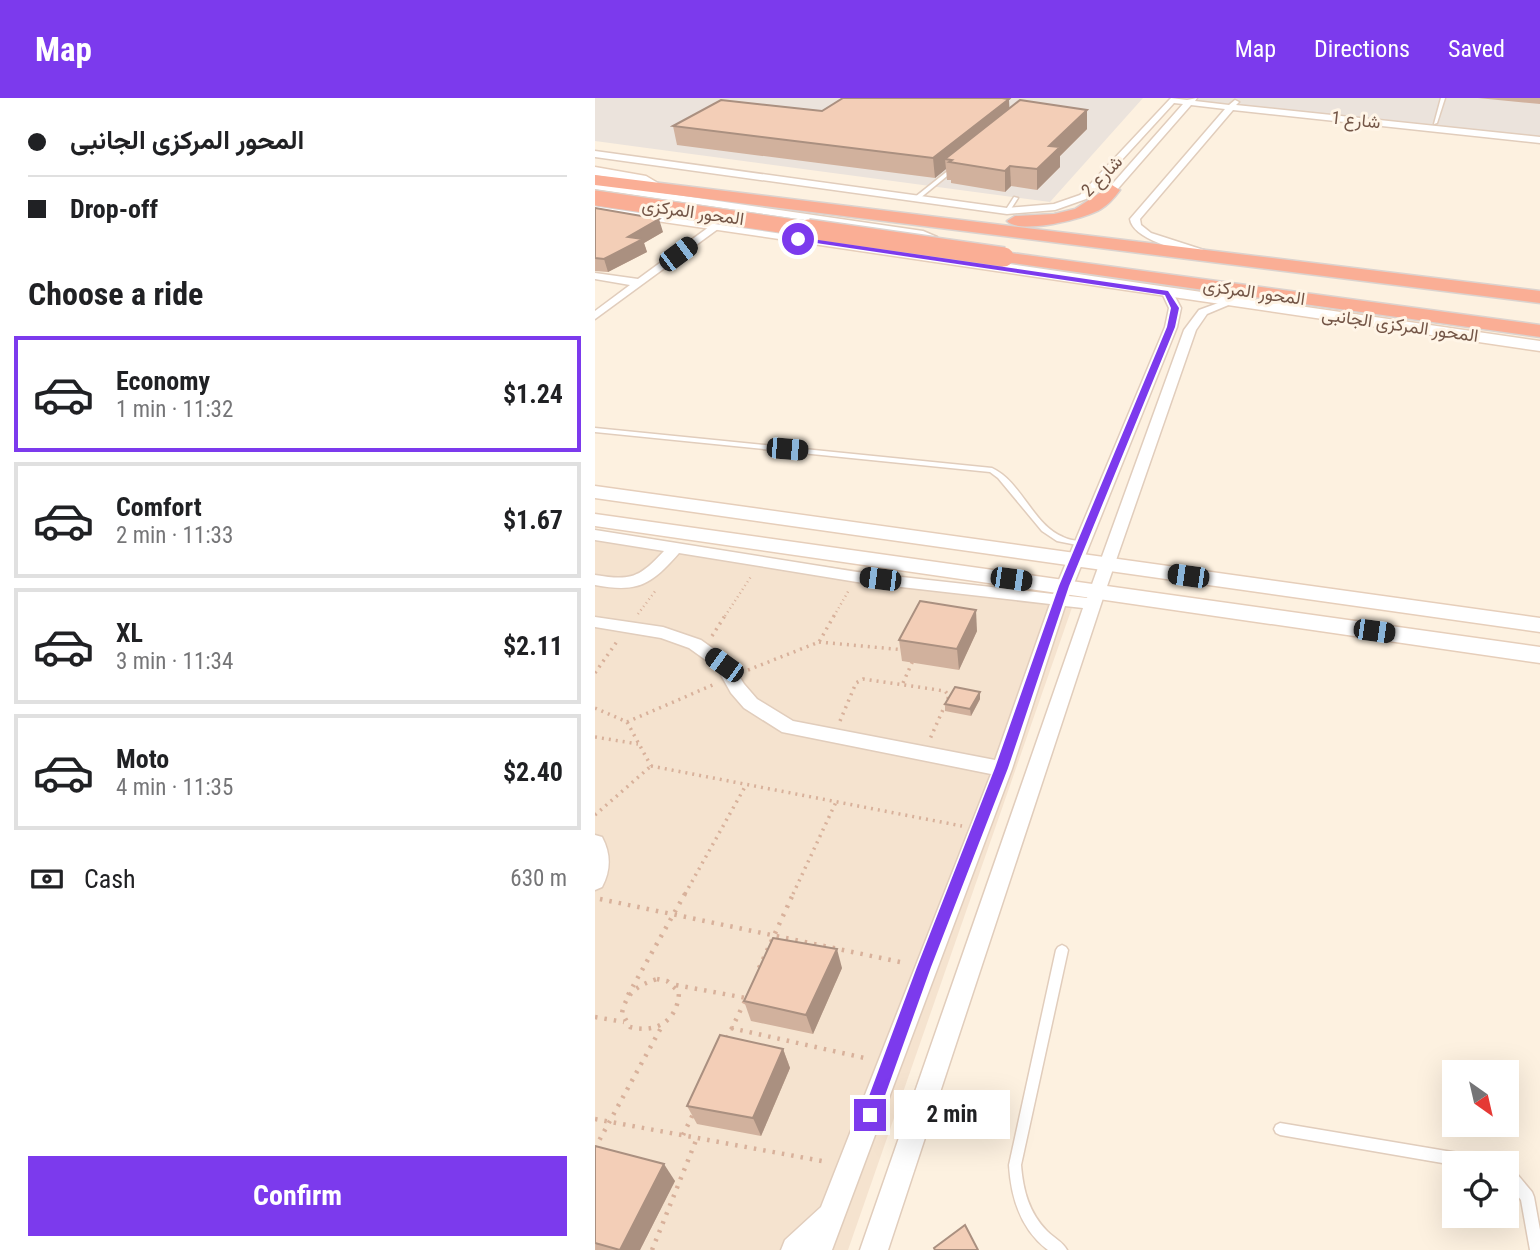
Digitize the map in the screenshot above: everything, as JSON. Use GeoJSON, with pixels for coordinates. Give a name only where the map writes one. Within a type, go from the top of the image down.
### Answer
{"type":"FeatureCollection","features":[{"type":"Feature","properties":{"kind":"highway"},"geometry":{"type":"LineString","coordinates":[[595,168],[1006,221],[1046,219],[1080,211],[1097,204],[1112,190]]}},
{"type":"Feature","properties":{"kind":"highway","name":"المحور المركزى"},"geometry":{"type":"LineString","coordinates":[[595,180],[1540,297]]}},
{"type":"Feature","properties":{"kind":"highway","name":"المحور المركزى"},"geometry":{"type":"LineString","coordinates":[[595,198],[1540,331]]}},
{"type":"Feature","properties":{"kind":"street","name":"شارع 1"},"geometry":{"type":"LineString","coordinates":[[1174,99],[1540,134]]}},
{"type":"Feature","properties":{"kind":"street","name":"شارع 2"},"geometry":{"type":"LineString","coordinates":[[1007,211],[1055,207],[1083,197],[1174,99]]}},
{"type":"Feature","properties":{"kind":"street","name":"شارع 2"},"geometry":{"type":"LineString","coordinates":[[1112,190],[1192,100]]}},
{"type":"Feature","properties":{"kind":"street","name":"شارع 1"},"geometry":{"type":"LineString","coordinates":[[1235,103],[1540,140]]}},
{"type":"Feature","properties":{"kind":"street"},"geometry":{"type":"LineString","coordinates":[[1226,260],[1147,235],[1138,229],[1135,223],[1137,216],[1235,103]]}},
{"type":"Feature","properties":{"kind":"street"},"geometry":{"type":"LineString","coordinates":[[595,154],[1007,211]]}},
{"type":"Feature","properties":{"kind":"street"},"geometry":{"type":"LineString","coordinates":[[595,168],[642,179],[662,189]]}},
{"type":"Feature","properties":{"kind":"street"},"geometry":{"type":"LineString","coordinates":[[595,186],[923,234],[933,239],[935,244],[927,250],[907,255]]}},
{"type":"Feature","properties":{"kind":"street","name":"المحور المركزى الجانبى"},"geometry":{"type":"LineString","coordinates":[[595,208],[1540,346]]}},
{"type":"Feature","properties":{"kind":"street"},"geometry":{"type":"LineString","coordinates":[[595,316],[717,226]]}},
{"type":"Feature","properties":{"kind":"street"},"geometry":{"type":"LineString","coordinates":[[595,276],[640,283]]}},
{"type":"Feature","properties":{"kind":"street"},"geometry":{"type":"LineString","coordinates":[[874,1250],[1107,564],[1180,329],[1168,293]]}},
{"type":"Feature","properties":{"kind":"street"},"geometry":{"type":"LineString","coordinates":[[818,1250],[1002,768],[1078,552],[1180,329],[1203,312],[1232,302]]}},
{"type":"Feature","properties":{"kind":"street"},"geometry":{"type":"LineString","coordinates":[[595,492],[1078,552],[1107,564],[1540,625]]}},
{"type":"Feature","properties":{"kind":"street"},"geometry":{"type":"LineString","coordinates":[[601,533],[857,577],[1062,593]]}},
{"type":"Feature","properties":{"kind":"street"},"geometry":{"type":"LineString","coordinates":[[601,533],[1540,655]]}},
{"type":"Feature","properties":{"kind":"street"},"geometry":{"type":"LineString","coordinates":[[595,580],[628,585],[639,583],[647,579],[676,547]]}},
{"type":"Feature","properties":{"kind":"street"},"geometry":{"type":"LineString","coordinates":[[595,622],[668,633],[703,649],[724,665],[740,692],[762,713],[789,727],[1002,768]]}},
{"type":"Feature","properties":{"kind":"street"},"geometry":{"type":"LineString","coordinates":[[595,843],[600,856],[595,881]]}},
{"type":"Feature","properties":{"kind":"street"},"geometry":{"type":"LineString","coordinates":[[795,1250],[832,1213]]}},
{"type":"Feature","properties":{"kind":"lane"},"geometry":{"type":"LineString","coordinates":[[1435,123],[1443,98]]}},
{"type":"Feature","properties":{"kind":"lane"},"geometry":{"type":"LineString","coordinates":[[917,198],[959,164]]}},
{"type":"Feature","properties":{"kind":"lane"},"geometry":{"type":"LineString","coordinates":[[1007,211],[1016,198]]}},
{"type":"Feature","properties":{"kind":"lane"},"geometry":{"type":"LineString","coordinates":[[595,430],[992,470],[1002,476],[1045,529],[1078,552]]}},
{"type":"Feature","properties":{"kind":"lane"},"geometry":{"type":"LineString","coordinates":[[1053,1248],[1026,1216],[1016,1182],[1015,1165],[1062,950]]}},
{"type":"Feature","properties":{"kind":"lane"},"geometry":{"type":"LineString","coordinates":[[1280,1129],[1442,1156]]}},
{"type":"Feature","properties":{"kind":"lane"},"geometry":{"type":"LineString","coordinates":[[1519,1187],[1527,1197],[1537,1250]]}},
{"type":"Feature","properties":{"kind":"path"},"geometry":{"type":"LineString","coordinates":[[703,649],[762,560]]}},
{"type":"Feature","properties":{"kind":"path"},"geometry":{"type":"LineString","coordinates":[[819,642],[857,577]]}},
{"type":"Feature","properties":{"kind":"path"},"geometry":{"type":"LineString","coordinates":[[595,673],[628,627]]}},
{"type":"Feature","properties":{"kind":"path"},"geometry":{"type":"LineString","coordinates":[[627,722],[819,642],[906,650]]}},
{"type":"Feature","properties":{"kind":"path"},"geometry":{"type":"LineString","coordinates":[[903,683],[918,651]]}},
{"type":"Feature","properties":{"kind":"path"},"geometry":{"type":"LineString","coordinates":[[833,736],[856,683],[863,679],[945,691],[949,696],[924,753]]}},
{"type":"Feature","properties":{"kind":"path"},"geometry":{"type":"LineString","coordinates":[[595,708],[627,722],[651,766]]}},
{"type":"Feature","properties":{"kind":"path"},"geometry":{"type":"LineString","coordinates":[[595,737],[639,744]]}},
{"type":"Feature","properties":{"kind":"path"},"geometry":{"type":"LineString","coordinates":[[651,766],[978,829]]}},
{"type":"Feature","properties":{"kind":"path"},"geometry":{"type":"LineString","coordinates":[[595,815],[651,766]]}},
{"type":"Feature","properties":{"kind":"path"},"geometry":{"type":"LineString","coordinates":[[624,1022],[622,1013],[628,995],[746,785]]}},
{"type":"Feature","properties":{"kind":"path"},"geometry":{"type":"LineString","coordinates":[[756,976],[836,802]]}},
{"type":"Feature","properties":{"kind":"path"},"geometry":{"type":"LineString","coordinates":[[595,898],[924,967]]}},
{"type":"Feature","properties":{"kind":"path"},"geometry":{"type":"LineString","coordinates":[[628,995],[636,987],[657,979],[675,985],[746,998]]}},
{"type":"Feature","properties":{"kind":"path"},"geometry":{"type":"LineString","coordinates":[[595,1017],[624,1022],[637,1030],[654,1029],[671,1018],[680,1000],[675,985]]}},
{"type":"Feature","properties":{"kind":"path"},"geometry":{"type":"LineString","coordinates":[[726,1040],[751,987]]}},
{"type":"Feature","properties":{"kind":"path"},"geometry":{"type":"LineString","coordinates":[[595,1148],[663,1024]]}},
{"type":"Feature","properties":{"kind":"path"},"geometry":{"type":"LineString","coordinates":[[731,1028],[890,1063]]}},
{"type":"Feature","properties":{"kind":"path"},"geometry":{"type":"LineString","coordinates":[[683,1135],[699,1100]]}},
{"type":"Feature","properties":{"kind":"path"},"geometry":{"type":"LineString","coordinates":[[595,1119],[849,1167]]}},
{"type":"Feature","properties":{"kind":"path"},"geometry":{"type":"LineString","coordinates":[[652,1250],[697,1138]]}},
{"type":"Feature","properties":{"kind":"shaded area"},"geometry":{"type":"Polygon","coordinates":[[[595,98],[1143,98],[1050,202],[595,141],[595,98]]]}},
{"type":"Feature","properties":{"kind":"shaded area"},"geometry":{"type":"Polygon","coordinates":[[[1174,98],[1540,98],[1540,137],[1183,99],[1174,98]]]}},
{"type":"Feature","properties":{"kind":"shaded area"},"geometry":{"type":"Polygon","coordinates":[[[595,535],[1075,599],[848,1250],[595,1250],[595,535]]]}},
{"type":"Feature","properties":{"kind":"building"},"geometry":{"type":"Polygon","coordinates":[[[843,98],[1009,99],[933,158],[673,126],[721,100],[822,111],[843,98]]]}},
{"type":"Feature","properties":{"kind":"building"},"geometry":{"type":"Polygon","coordinates":[[[1020,100],[1087,110],[1049,146],[1060,147],[1037,169],[1010,166],[1005,171],[949,162],[952,160],[945,159],[1020,100]]]}},
{"type":"Feature","properties":{"kind":"building"},"geometry":{"type":"Polygon","coordinates":[[[595,208],[659,219],[628,237],[643,239],[604,259],[595,258],[595,208]]]}},
{"type":"Feature","properties":{"kind":"building"},"geometry":{"type":"Polygon","coordinates":[[[920,601],[976,610],[957,649],[899,640],[920,601]]]}},
{"type":"Feature","properties":{"kind":"building"},"geometry":{"type":"Polygon","coordinates":[[[955,687],[980,692],[970,709],[945,704],[955,687]]]}},
{"type":"Feature","properties":{"kind":"building"},"geometry":{"type":"Polygon","coordinates":[[[773,938],[837,949],[806,1015],[744,1001],[773,938]]]}},
{"type":"Feature","properties":{"kind":"building"},"geometry":{"type":"Polygon","coordinates":[[[720,1035],[783,1049],[753,1118],[687,1106],[720,1035]]]}},
{"type":"Feature","properties":{"kind":"building"},"geometry":{"type":"Polygon","coordinates":[[[595,1146],[664,1164],[620,1250],[595,1243],[595,1146]]]}},
{"type":"Feature","properties":{"kind":"building"},"geometry":{"type":"Polygon","coordinates":[[[965,1225],[978,1250],[935,1250],[934,1248],[965,1225]]]}},
{"type":"Feature","properties":{"kind":"route"},"geometry":{"type":"LineString","coordinates":[[798,239],[1168,293],[1175,308],[1171,327],[1064,586],[1002,768],[924,967],[870,1115]]}}]}
